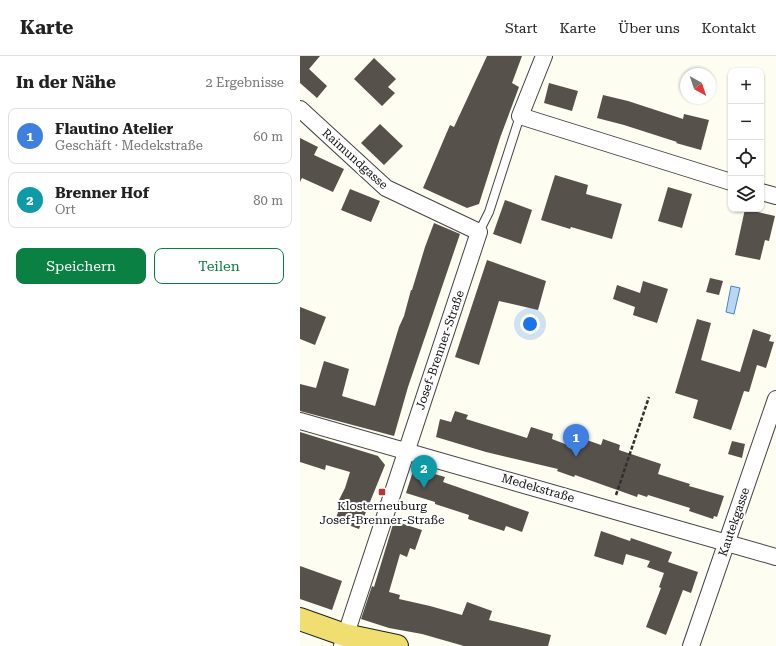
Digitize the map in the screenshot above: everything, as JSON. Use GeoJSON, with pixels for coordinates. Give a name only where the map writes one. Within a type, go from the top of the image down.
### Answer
{"type":"FeatureCollection","features":[{"type":"Feature","properties":{"kind":"main road"},"geometry":{"type":"LineString","coordinates":[[300,619],[343,640],[397,646]]}},
{"type":"Feature","properties":{"kind":"street","name":"Josef-Brenner-Straße"},"geometry":{"type":"LineString","coordinates":[[520,116],[544,56]]}},
{"type":"Feature","properties":{"kind":"street","name":"Raimundgasse"},"geometry":{"type":"LineString","coordinates":[[300,109],[386,188],[479,232]]}},
{"type":"Feature","properties":{"kind":"street"},"geometry":{"type":"LineString","coordinates":[[520,116],[728,181]]}},
{"type":"Feature","properties":{"kind":"street"},"geometry":{"type":"LineString","coordinates":[[764,193],[776,196]]}},
{"type":"Feature","properties":{"kind":"street","name":"Josef-Brenner-Straße"},"geometry":{"type":"LineString","coordinates":[[343,640],[479,232]]}},
{"type":"Feature","properties":{"kind":"street","name":"Kautekgasse"},"geometry":{"type":"LineString","coordinates":[[691,646],[776,398]]}},
{"type":"Feature","properties":{"kind":"street","name":"Medekstraße"},"geometry":{"type":"LineString","coordinates":[[300,421],[776,557]]}},
{"type":"Feature","properties":{"kind":"lane","name":"Josef-Brenner-Straße"},"geometry":{"type":"LineString","coordinates":[[479,232],[490,212],[520,116]]}},
{"type":"Feature","properties":{"kind":"path"},"geometry":{"type":"LineString","coordinates":[[615,496],[649,397]]}},
{"type":"Feature","properties":{"kind":"water"},"geometry":{"type":"Polygon","coordinates":[[[731,286],[740,288],[734,314],[726,312],[731,286]]]}},
{"type":"Feature","properties":{"kind":"building"},"geometry":{"type":"Polygon","coordinates":[[[300,56],[320,56],[309,69],[327,86],[317,98],[300,83],[300,56]]]}},
{"type":"Feature","properties":{"kind":"building"},"geometry":{"type":"Polygon","coordinates":[[[487,56],[522,56],[512,83],[519,87],[500,138],[479,204],[467,208],[423,188],[450,125],[454,127],[487,56]]]}},
{"type":"Feature","properties":{"kind":"building"},"geometry":{"type":"Polygon","coordinates":[[[374,58],[396,79],[388,87],[395,93],[382,106],[354,79],[374,58]]]}},
{"type":"Feature","properties":{"kind":"building"},"geometry":{"type":"Polygon","coordinates":[[[549,83],[578,91],[572,111],[544,103],[549,83]]]}},
{"type":"Feature","properties":{"kind":"building"},"geometry":{"type":"Polygon","coordinates":[[[603,95],[628,101],[683,119],[684,114],[709,120],[701,150],[624,125],[597,118],[603,95]]]}},
{"type":"Feature","properties":{"kind":"building"},"geometry":{"type":"Polygon","coordinates":[[[380,124],[403,146],[384,165],[361,143],[380,124]]]}},
{"type":"Feature","properties":{"kind":"building"},"geometry":{"type":"Polygon","coordinates":[[[300,138],[318,147],[314,155],[344,169],[333,192],[302,178],[300,182],[300,138]]]}},
{"type":"Feature","properties":{"kind":"building"},"geometry":{"type":"Polygon","coordinates":[[[555,175],[588,185],[586,194],[622,204],[612,239],[541,220],[555,175]]]}},
{"type":"Feature","properties":{"kind":"building"},"geometry":{"type":"Polygon","coordinates":[[[668,187],[692,194],[682,228],[658,221],[668,187]]]}},
{"type":"Feature","properties":{"kind":"building"},"geometry":{"type":"Polygon","coordinates":[[[350,189],[380,201],[371,222],[341,210],[350,189]]]}},
{"type":"Feature","properties":{"kind":"building"},"geometry":{"type":"Polygon","coordinates":[[[505,200],[532,210],[521,244],[493,234],[505,200]]]}},
{"type":"Feature","properties":{"kind":"building"},"geometry":{"type":"Polygon","coordinates":[[[744,212],[758,212],[775,216],[769,241],[765,240],[760,260],[735,255],[744,212]]]}},
{"type":"Feature","properties":{"kind":"building"},"geometry":{"type":"Polygon","coordinates":[[[434,223],[460,234],[408,387],[394,436],[300,411],[300,384],[316,388],[324,361],[349,369],[342,396],[375,406],[399,327],[404,316],[411,290],[434,223]]]}},
{"type":"Feature","properties":{"kind":"building"},"geometry":{"type":"Polygon","coordinates":[[[487,260],[546,281],[538,310],[499,301],[479,365],[455,357],[487,260]]]}},
{"type":"Feature","properties":{"kind":"building"},"geometry":{"type":"Polygon","coordinates":[[[710,278],[723,281],[719,295],[706,292],[710,278]]]}},
{"type":"Feature","properties":{"kind":"building"},"geometry":{"type":"Polygon","coordinates":[[[643,281],[668,289],[657,323],[633,315],[635,307],[613,299],[617,285],[640,293],[643,281]]]}},
{"type":"Feature","properties":{"kind":"building"},"geometry":{"type":"Polygon","coordinates":[[[300,307],[326,317],[315,345],[300,339],[300,307]]]}},
{"type":"Feature","properties":{"kind":"building"},"geometry":{"type":"Polygon","coordinates":[[[697,319],[711,323],[701,360],[740,372],[753,329],[771,335],[769,341],[774,342],[766,368],[757,365],[749,392],[744,391],[731,430],[693,418],[698,400],[675,393],[697,319]]]}},
{"type":"Feature","properties":{"kind":"building"},"geometry":{"type":"Polygon","coordinates":[[[455,411],[468,415],[466,419],[527,438],[531,427],[553,434],[552,439],[578,449],[581,438],[601,445],[603,439],[620,445],[619,450],[661,464],[658,474],[690,484],[689,486],[724,496],[717,517],[714,516],[713,519],[689,511],[690,508],[648,495],[647,497],[638,494],[637,497],[575,475],[574,477],[557,471],[558,469],[486,452],[436,437],[440,419],[451,422],[455,411]]]}},
{"type":"Feature","properties":{"kind":"building"},"geometry":{"type":"Polygon","coordinates":[[[300,432],[378,456],[385,465],[359,529],[335,520],[341,505],[337,504],[345,488],[350,472],[326,465],[325,470],[300,462],[300,432]]]}},
{"type":"Feature","properties":{"kind":"building"},"geometry":{"type":"Polygon","coordinates":[[[732,441],[745,444],[742,458],[728,454],[732,441]]]}},
{"type":"Feature","properties":{"kind":"building"},"geometry":{"type":"Polygon","coordinates":[[[414,468],[445,477],[443,482],[529,512],[522,532],[506,526],[504,531],[468,519],[469,515],[406,493],[414,468]]]}},
{"type":"Feature","properties":{"kind":"building"},"geometry":{"type":"Polygon","coordinates":[[[394,521],[422,530],[415,550],[410,548],[407,557],[400,554],[389,592],[400,595],[399,599],[462,615],[467,602],[492,611],[489,620],[551,635],[548,646],[464,646],[422,634],[389,628],[361,619],[372,586],[374,587],[394,521]]]}},
{"type":"Feature","properties":{"kind":"building"},"geometry":{"type":"Polygon","coordinates":[[[601,531],[630,541],[631,538],[672,552],[668,562],[698,572],[691,593],[683,590],[666,635],[646,627],[661,588],[659,587],[664,573],[647,567],[650,561],[626,554],[623,565],[594,556],[601,531]]]}},
{"type":"Feature","properties":{"kind":"building"},"geometry":{"type":"Polygon","coordinates":[[[300,566],[342,581],[332,610],[300,599],[300,566]]]}},
{"type":"Feature","properties":{"kind":"place","name":"Flautino Atelier"},"geometry":{"type":"Point","coordinates":[576,457]}},
{"type":"Feature","properties":{"kind":"place","name":"Brenner Hof"},"geometry":{"type":"Point","coordinates":[424,488]}},
{"type":"Feature","properties":{"kind":"place","name":"Klosterneuburg Josef-Brenner-Straße"},"geometry":{"type":"Point","coordinates":[382,492]}}]}
